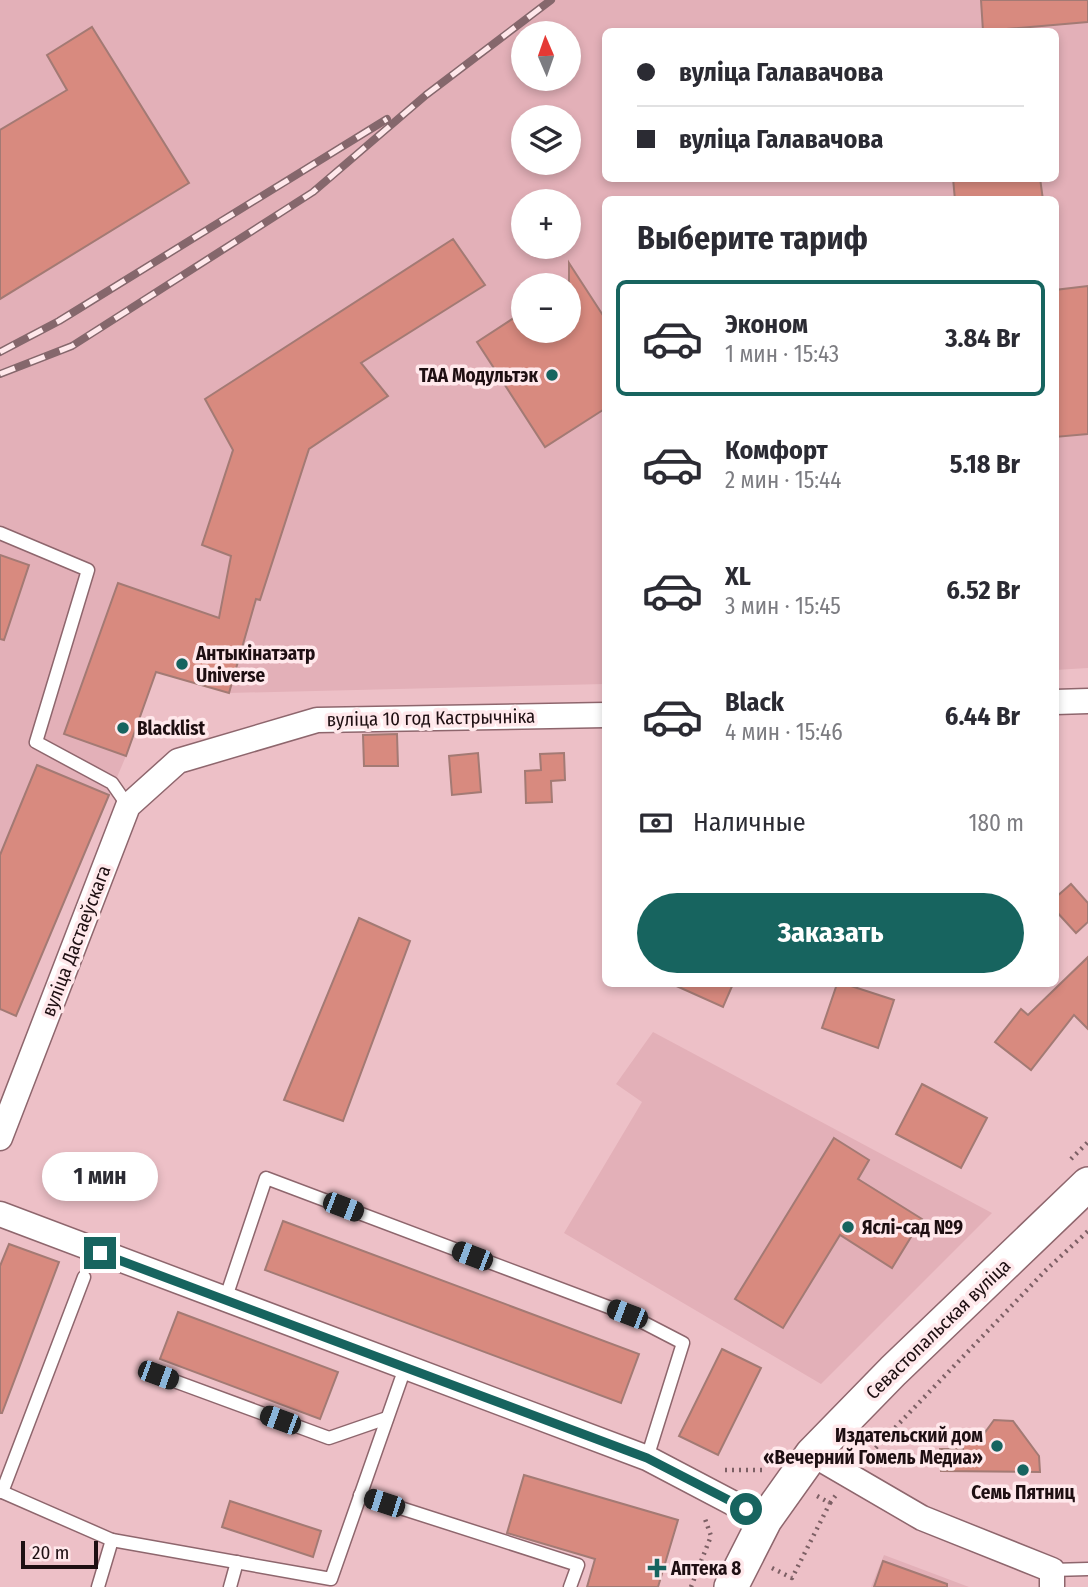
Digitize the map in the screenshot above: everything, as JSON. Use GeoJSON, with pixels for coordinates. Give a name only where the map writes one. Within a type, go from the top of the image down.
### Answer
{"type":"FeatureCollection","features":[{"type":"Feature","properties":{"kind":"street"},"geometry":{"type":"LineString","coordinates":[[1059,702],[1088,701]]}},
{"type":"Feature","properties":{"kind":"street","name":"вуліца 10 год Кастрычніка"},"geometry":{"type":"LineString","coordinates":[[178,761],[317,720],[602,715]]}},
{"type":"Feature","properties":{"kind":"street","name":"вуліца Дастаеўскага"},"geometry":{"type":"LineString","coordinates":[[0,1138],[128,806],[178,761]]}},
{"type":"Feature","properties":{"kind":"street","name":"Севастопальская вуліца"},"geometry":{"type":"LineString","coordinates":[[731,1587],[765,1520],[813,1454],[893,1371],[1088,1184]]}},
{"type":"Feature","properties":{"kind":"street"},"geometry":{"type":"LineString","coordinates":[[0,1214],[647,1458],[765,1520]]}},
{"type":"Feature","properties":{"kind":"street"},"geometry":{"type":"LineString","coordinates":[[813,1454],[922,1518],[1052,1578]]}},
{"type":"Feature","properties":{"kind":"lane"},"geometry":{"type":"LineString","coordinates":[[0,533],[88,570],[36,742],[112,783],[128,806]]}},
{"type":"Feature","properties":{"kind":"lane"},"geometry":{"type":"LineString","coordinates":[[225,1300],[266,1178],[627,1314],[683,1343],[647,1458]]}},
{"type":"Feature","properties":{"kind":"lane"},"geometry":{"type":"LineString","coordinates":[[84,1277],[1,1492],[112,1540],[331,1579],[405,1368]]}},
{"type":"Feature","properties":{"kind":"lane"},"geometry":{"type":"LineString","coordinates":[[158,1375],[330,1438],[387,1418]]}},
{"type":"Feature","properties":{"kind":"lane"},"geometry":{"type":"LineString","coordinates":[[360,1496],[578,1565],[570,1587]]}},
{"type":"Feature","properties":{"kind":"lane"},"geometry":{"type":"LineString","coordinates":[[98,1587],[112,1540]]}},
{"type":"Feature","properties":{"kind":"lane"},"geometry":{"type":"LineString","coordinates":[[230,1587],[237,1563]]}},
{"type":"Feature","properties":{"kind":"lane"},"geometry":{"type":"LineString","coordinates":[[1052,1578],[1088,1569]]}},
{"type":"Feature","properties":{"kind":"path"},"geometry":{"type":"LineString","coordinates":[[763,1564],[792,1578],[830,1503],[850,1475],[1046,1270],[1088,1231]]}},
{"type":"Feature","properties":{"kind":"path"},"geometry":{"type":"LineString","coordinates":[[807,1491],[830,1503]]}},
{"type":"Feature","properties":{"kind":"path"},"geometry":{"type":"LineString","coordinates":[[691,1587],[711,1536],[701,1505]]}},
{"type":"Feature","properties":{"kind":"shaded area"},"geometry":{"type":"Polygon","coordinates":[[[0,0],[1088,0],[1088,668],[1059,670],[1059,196],[602,196],[602,684],[229,693],[156,672],[126,756],[16,1016],[1,1010],[0,1012],[0,0]]]}},
{"type":"Feature","properties":{"kind":"shaded area"},"geometry":{"type":"Polygon","coordinates":[[[653,1032],[992,1213],[821,1384],[564,1233],[642,1102],[616,1084],[653,1032]]]}},
{"type":"Feature","properties":{"kind":"shaded area"},"geometry":{"type":"Polygon","coordinates":[[[884,1555],[969,1587],[871,1587],[884,1555]]]}},
{"type":"Feature","properties":{"kind":"building"},"geometry":{"type":"Polygon","coordinates":[[[981,0],[1088,0],[1088,22],[983,28],[981,0]]]}},
{"type":"Feature","properties":{"kind":"building"},"geometry":{"type":"Polygon","coordinates":[[[92,27],[189,183],[0,299],[0,130],[67,90],[47,55],[92,27]]]}},
{"type":"Feature","properties":{"kind":"building"},"geometry":{"type":"Polygon","coordinates":[[[953,182],[1041,182],[1042,196],[955,196],[953,182]]]}},
{"type":"Feature","properties":{"kind":"building"},"geometry":{"type":"Polygon","coordinates":[[[453,239],[485,285],[361,363],[388,396],[309,449],[260,600],[256,599],[229,693],[156,672],[126,756],[64,734],[118,583],[219,618],[231,556],[202,545],[233,450],[205,399],[453,239]]]}},
{"type":"Feature","properties":{"kind":"building","name":"ТАА Модультэк"},"geometry":{"type":"Polygon","coordinates":[[[569,263],[575,273],[569,273],[569,263]]]}},
{"type":"Feature","properties":{"kind":"building","name":"ТАА Модультэк"},"geometry":{"type":"Polygon","coordinates":[[[581,281],[602,314],[602,411],[545,447],[477,342],[511,320],[511,343],[581,343],[581,281]]]}},
{"type":"Feature","properties":{"kind":"building"},"geometry":{"type":"Polygon","coordinates":[[[1088,286],[1088,434],[1059,437],[1059,290],[1088,286]]]}},
{"type":"Feature","properties":{"kind":"building"},"geometry":{"type":"Polygon","coordinates":[[[0,555],[29,565],[4,640],[0,639],[0,555]]]}},
{"type":"Feature","properties":{"kind":"building"},"geometry":{"type":"Polygon","coordinates":[[[397,734],[398,766],[364,766],[363,735],[397,734]]]}},
{"type":"Feature","properties":{"kind":"building"},"geometry":{"type":"Polygon","coordinates":[[[478,753],[481,792],[452,795],[449,756],[478,753]]]}},
{"type":"Feature","properties":{"kind":"building"},"geometry":{"type":"Polygon","coordinates":[[[564,753],[565,780],[551,781],[552,802],[526,803],[525,771],[541,770],[540,754],[564,753]]]}},
{"type":"Feature","properties":{"kind":"building"},"geometry":{"type":"Polygon","coordinates":[[[37,765],[109,795],[16,1016],[0,1009],[0,855],[37,765]]]}},
{"type":"Feature","properties":{"kind":"building"},"geometry":{"type":"Polygon","coordinates":[[[1071,884],[1088,903],[1088,922],[1076,933],[1059,914],[1059,894],[1071,884]]]}},
{"type":"Feature","properties":{"kind":"building"},"geometry":{"type":"Polygon","coordinates":[[[359,918],[410,941],[343,1121],[284,1100],[359,918]]]}},
{"type":"Feature","properties":{"kind":"building"},"geometry":{"type":"Polygon","coordinates":[[[1088,957],[1088,1029],[1074,1015],[1031,1070],[995,1042],[1021,1009],[1028,1015],[1088,957]]]}},
{"type":"Feature","properties":{"kind":"building"},"geometry":{"type":"Polygon","coordinates":[[[679,987],[732,987],[723,1007],[679,987]]]}},
{"type":"Feature","properties":{"kind":"building"},"geometry":{"type":"Polygon","coordinates":[[[836,987],[854,987],[894,1000],[878,1048],[822,1028],[836,987]]]}},
{"type":"Feature","properties":{"kind":"building"},"geometry":{"type":"Polygon","coordinates":[[[922,1084],[987,1118],[961,1168],[896,1134],[922,1084]]]}},
{"type":"Feature","properties":{"kind":"building","name":"Яслі-сад №9"},"geometry":{"type":"Polygon","coordinates":[[[834,1138],[869,1160],[858,1179],[922,1219],[892,1268],[840,1235],[783,1328],[735,1299],[834,1138]]]}},
{"type":"Feature","properties":{"kind":"building"},"geometry":{"type":"Polygon","coordinates":[[[283,1221],[639,1354],[621,1403],[265,1270],[283,1221]]]}},
{"type":"Feature","properties":{"kind":"building"},"geometry":{"type":"Polygon","coordinates":[[[9,1244],[59,1262],[0,1413],[0,1266],[9,1244]]]}},
{"type":"Feature","properties":{"kind":"building"},"geometry":{"type":"Polygon","coordinates":[[[178,1312],[338,1372],[320,1419],[160,1359],[178,1312]]]}},
{"type":"Feature","properties":{"kind":"building"},"geometry":{"type":"Polygon","coordinates":[[[722,1349],[761,1368],[718,1455],[679,1436],[722,1349]]]}},
{"type":"Feature","properties":{"kind":"building","name":"Издательский дом «Вечерний Гомель Медиа»"},"geometry":{"type":"Polygon","coordinates":[[[994,1420],[1013,1421],[1039,1456],[1040,1472],[941,1471],[940,1449],[963,1449],[963,1443],[978,1442],[994,1420]]]}},
{"type":"Feature","properties":{"kind":"building"},"geometry":{"type":"Polygon","coordinates":[[[524,1475],[678,1520],[658,1587],[587,1587],[595,1559],[507,1533],[524,1475]]]}},
{"type":"Feature","properties":{"kind":"building"},"geometry":{"type":"Polygon","coordinates":[[[230,1501],[321,1531],[313,1557],[222,1527],[230,1501]]]}},
{"type":"Feature","properties":{"kind":"building"},"geometry":{"type":"Polygon","coordinates":[[[883,1561],[947,1584],[947,1587],[874,1587],[883,1561]]]}},
{"type":"Feature","properties":{"kind":"railway"},"geometry":{"type":"LineString","coordinates":[[0,374],[72,346],[313,192],[426,95],[551,0]]}},
{"type":"Feature","properties":{"kind":"railway"},"geometry":{"type":"LineString","coordinates":[[0,352],[59,321],[387,119]]}},
{"type":"Feature","properties":{"kind":"place","name":"ТАА Модультэк"},"geometry":{"type":"Point","coordinates":[552,375]}},
{"type":"Feature","properties":{"kind":"place","name":"Антыкінатэатр Universe"},"geometry":{"type":"Point","coordinates":[182,664]}},
{"type":"Feature","properties":{"kind":"place","name":"Blacklist"},"geometry":{"type":"Point","coordinates":[123,728]}},
{"type":"Feature","properties":{"kind":"place","name":"Яслі-сад №9"},"geometry":{"type":"Point","coordinates":[848,1227]}},
{"type":"Feature","properties":{"kind":"place","name":"Издательский дом «Вечерний Гомель Медиа»"},"geometry":{"type":"Point","coordinates":[997,1446]}},
{"type":"Feature","properties":{"kind":"place","name":"Семь Пятниц"},"geometry":{"type":"Point","coordinates":[1023,1470]}},
{"type":"Feature","properties":{"kind":"place","name":"Аптека 8"},"geometry":{"type":"Point","coordinates":[657,1568]}},
{"type":"Feature","properties":{"kind":"route"},"geometry":{"type":"LineString","coordinates":[[100,1253],[647,1458],[746,1509]]}}]}
